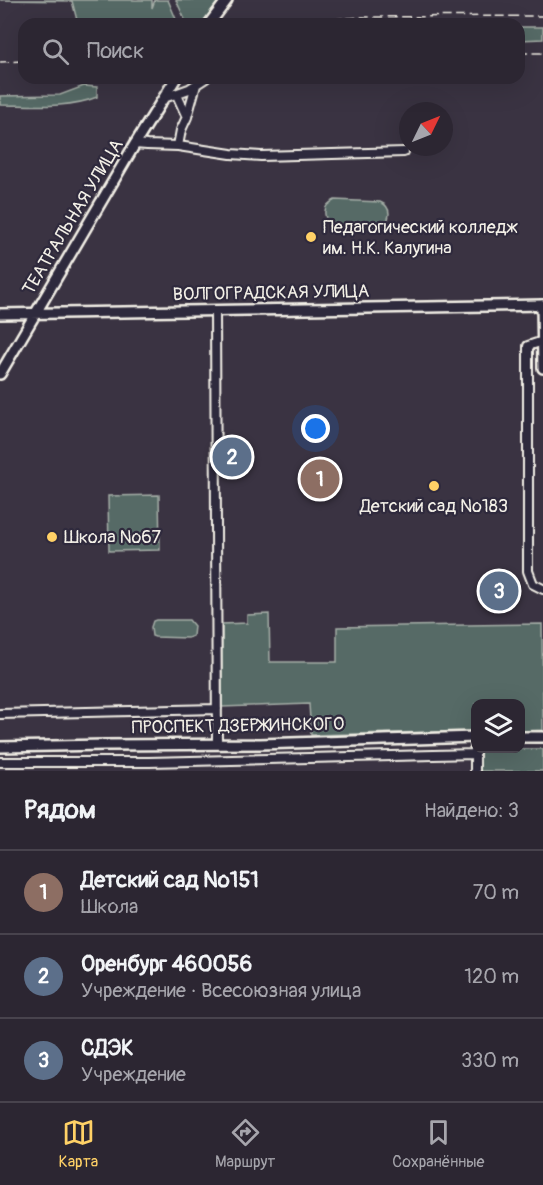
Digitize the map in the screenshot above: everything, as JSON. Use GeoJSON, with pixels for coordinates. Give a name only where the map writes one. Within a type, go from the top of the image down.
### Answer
{"type":"FeatureCollection","features":[{"type":"Feature","properties":{"kind":"main road"},"geometry":{"type":"LineString","coordinates":[[214,18],[227,0]]}},
{"type":"Feature","properties":{"kind":"main road","name":"ТЕАТРАЛЬНАЯ УЛИЦА"},"geometry":{"type":"LineString","coordinates":[[0,374],[172,84]]}},
{"type":"Feature","properties":{"kind":"main road"},"geometry":{"type":"LineString","coordinates":[[543,305],[543,368]]}},
{"type":"Feature","properties":{"kind":"main road","name":"ВОЛГОГРАДСКАЯ УЛИЦА"},"geometry":{"type":"LineString","coordinates":[[0,314],[543,305]]}},
{"type":"Feature","properties":{"kind":"main road","name":"ПРОСПЕКТ ДЗЕРЖИНСКОГО"},"geometry":{"type":"LineString","coordinates":[[0,747],[267,744],[471,737]]}},
{"type":"Feature","properties":{"kind":"main road"},"geometry":{"type":"LineString","coordinates":[[525,737],[543,738]]}},
{"type":"Feature","properties":{"kind":"street"},"geometry":{"type":"LineString","coordinates":[[164,98],[196,85]]}},
{"type":"Feature","properties":{"kind":"street"},"geometry":{"type":"LineString","coordinates":[[178,146],[196,85]]}},
{"type":"Feature","properties":{"kind":"street"},"geometry":{"type":"LineString","coordinates":[[177,94],[187,117]]}},
{"type":"Feature","properties":{"kind":"street"},"geometry":{"type":"LineString","coordinates":[[135,144],[178,146],[261,156],[399,152]]}},
{"type":"Feature","properties":{"kind":"street"},"geometry":{"type":"LineString","coordinates":[[214,310],[217,744]]}},
{"type":"Feature","properties":{"kind":"street"},"geometry":{"type":"LineString","coordinates":[[543,341],[528,346],[527,482],[528,571],[533,584],[543,589]]}},
{"type":"Feature","properties":{"kind":"street"},"geometry":{"type":"LineString","coordinates":[[0,714],[217,709]]}},
{"type":"Feature","properties":{"kind":"street"},"geometry":{"type":"LineString","coordinates":[[0,762],[148,762],[475,754],[476,771]]}},
{"type":"Feature","properties":{"kind":"green space"},"geometry":{"type":"Polygon","coordinates":[[[0,0],[152,0],[152,8],[155,0],[168,0],[176,18],[76,18],[72,1],[0,0]]]}},
{"type":"Feature","properties":{"kind":"green space"},"geometry":{"type":"Polygon","coordinates":[[[176,0],[220,0],[206,18],[184,18],[176,0]]]}},
{"type":"Feature","properties":{"kind":"green space"},"geometry":{"type":"Polygon","coordinates":[[[525,27],[543,27],[543,39],[525,40],[525,27]]]}},
{"type":"Feature","properties":{"kind":"green space"},"geometry":{"type":"Polygon","coordinates":[[[84,86],[97,87],[97,97],[62,105],[0,105],[0,96],[60,95],[84,86]]]}},
{"type":"Feature","properties":{"kind":"green space"},"geometry":{"type":"Polygon","coordinates":[[[335,200],[380,202],[387,207],[389,214],[387,221],[380,227],[357,228],[332,224],[327,220],[325,211],[326,207],[335,200]]]}},
{"type":"Feature","properties":{"kind":"green space"},"geometry":{"type":"Polygon","coordinates":[[[159,495],[160,550],[109,551],[108,496],[159,495]]]}},
{"type":"Feature","properties":{"kind":"green space"},"geometry":{"type":"Polygon","coordinates":[[[269,614],[270,662],[337,662],[337,627],[542,624],[543,730],[525,731],[525,699],[471,699],[471,731],[311,735],[309,704],[222,707],[222,624],[247,623],[247,615],[269,614]]]}},
{"type":"Feature","properties":{"kind":"green space"},"geometry":{"type":"Polygon","coordinates":[[[189,620],[194,626],[193,636],[188,638],[152,636],[151,627],[153,621],[189,620]]]}},
{"type":"Feature","properties":{"kind":"green space"},"geometry":{"type":"Polygon","coordinates":[[[525,749],[543,749],[543,771],[480,771],[480,753],[525,753],[525,749]]]}},
{"type":"Feature","properties":{"kind":"railway"},"geometry":{"type":"LineString","coordinates":[[347,18],[543,16]]}},
{"type":"Feature","properties":{"kind":"railway"},"geometry":{"type":"LineString","coordinates":[[525,53],[543,53]]}},
{"type":"Feature","properties":{"kind":"railway"},"geometry":{"type":"LineString","coordinates":[[0,62],[18,61]]}},
{"type":"Feature","properties":{"kind":"place","name":"Педагогический колледж им. Н.К. Калугина"},"geometry":{"type":"Point","coordinates":[311,237]}},
{"type":"Feature","properties":{"kind":"place","name":"Оренбург 460056"},"geometry":{"type":"Point","coordinates":[232,457]}},
{"type":"Feature","properties":{"kind":"place","name":"Детский сад №151"},"geometry":{"type":"Point","coordinates":[320,479]}},
{"type":"Feature","properties":{"kind":"place","name":"Детский сад №183"},"geometry":{"type":"Point","coordinates":[434,486]}},
{"type":"Feature","properties":{"kind":"place","name":"Школа №67"},"geometry":{"type":"Point","coordinates":[52,537]}},
{"type":"Feature","properties":{"kind":"place","name":"СДЭК"},"geometry":{"type":"Point","coordinates":[499,591]}}]}
